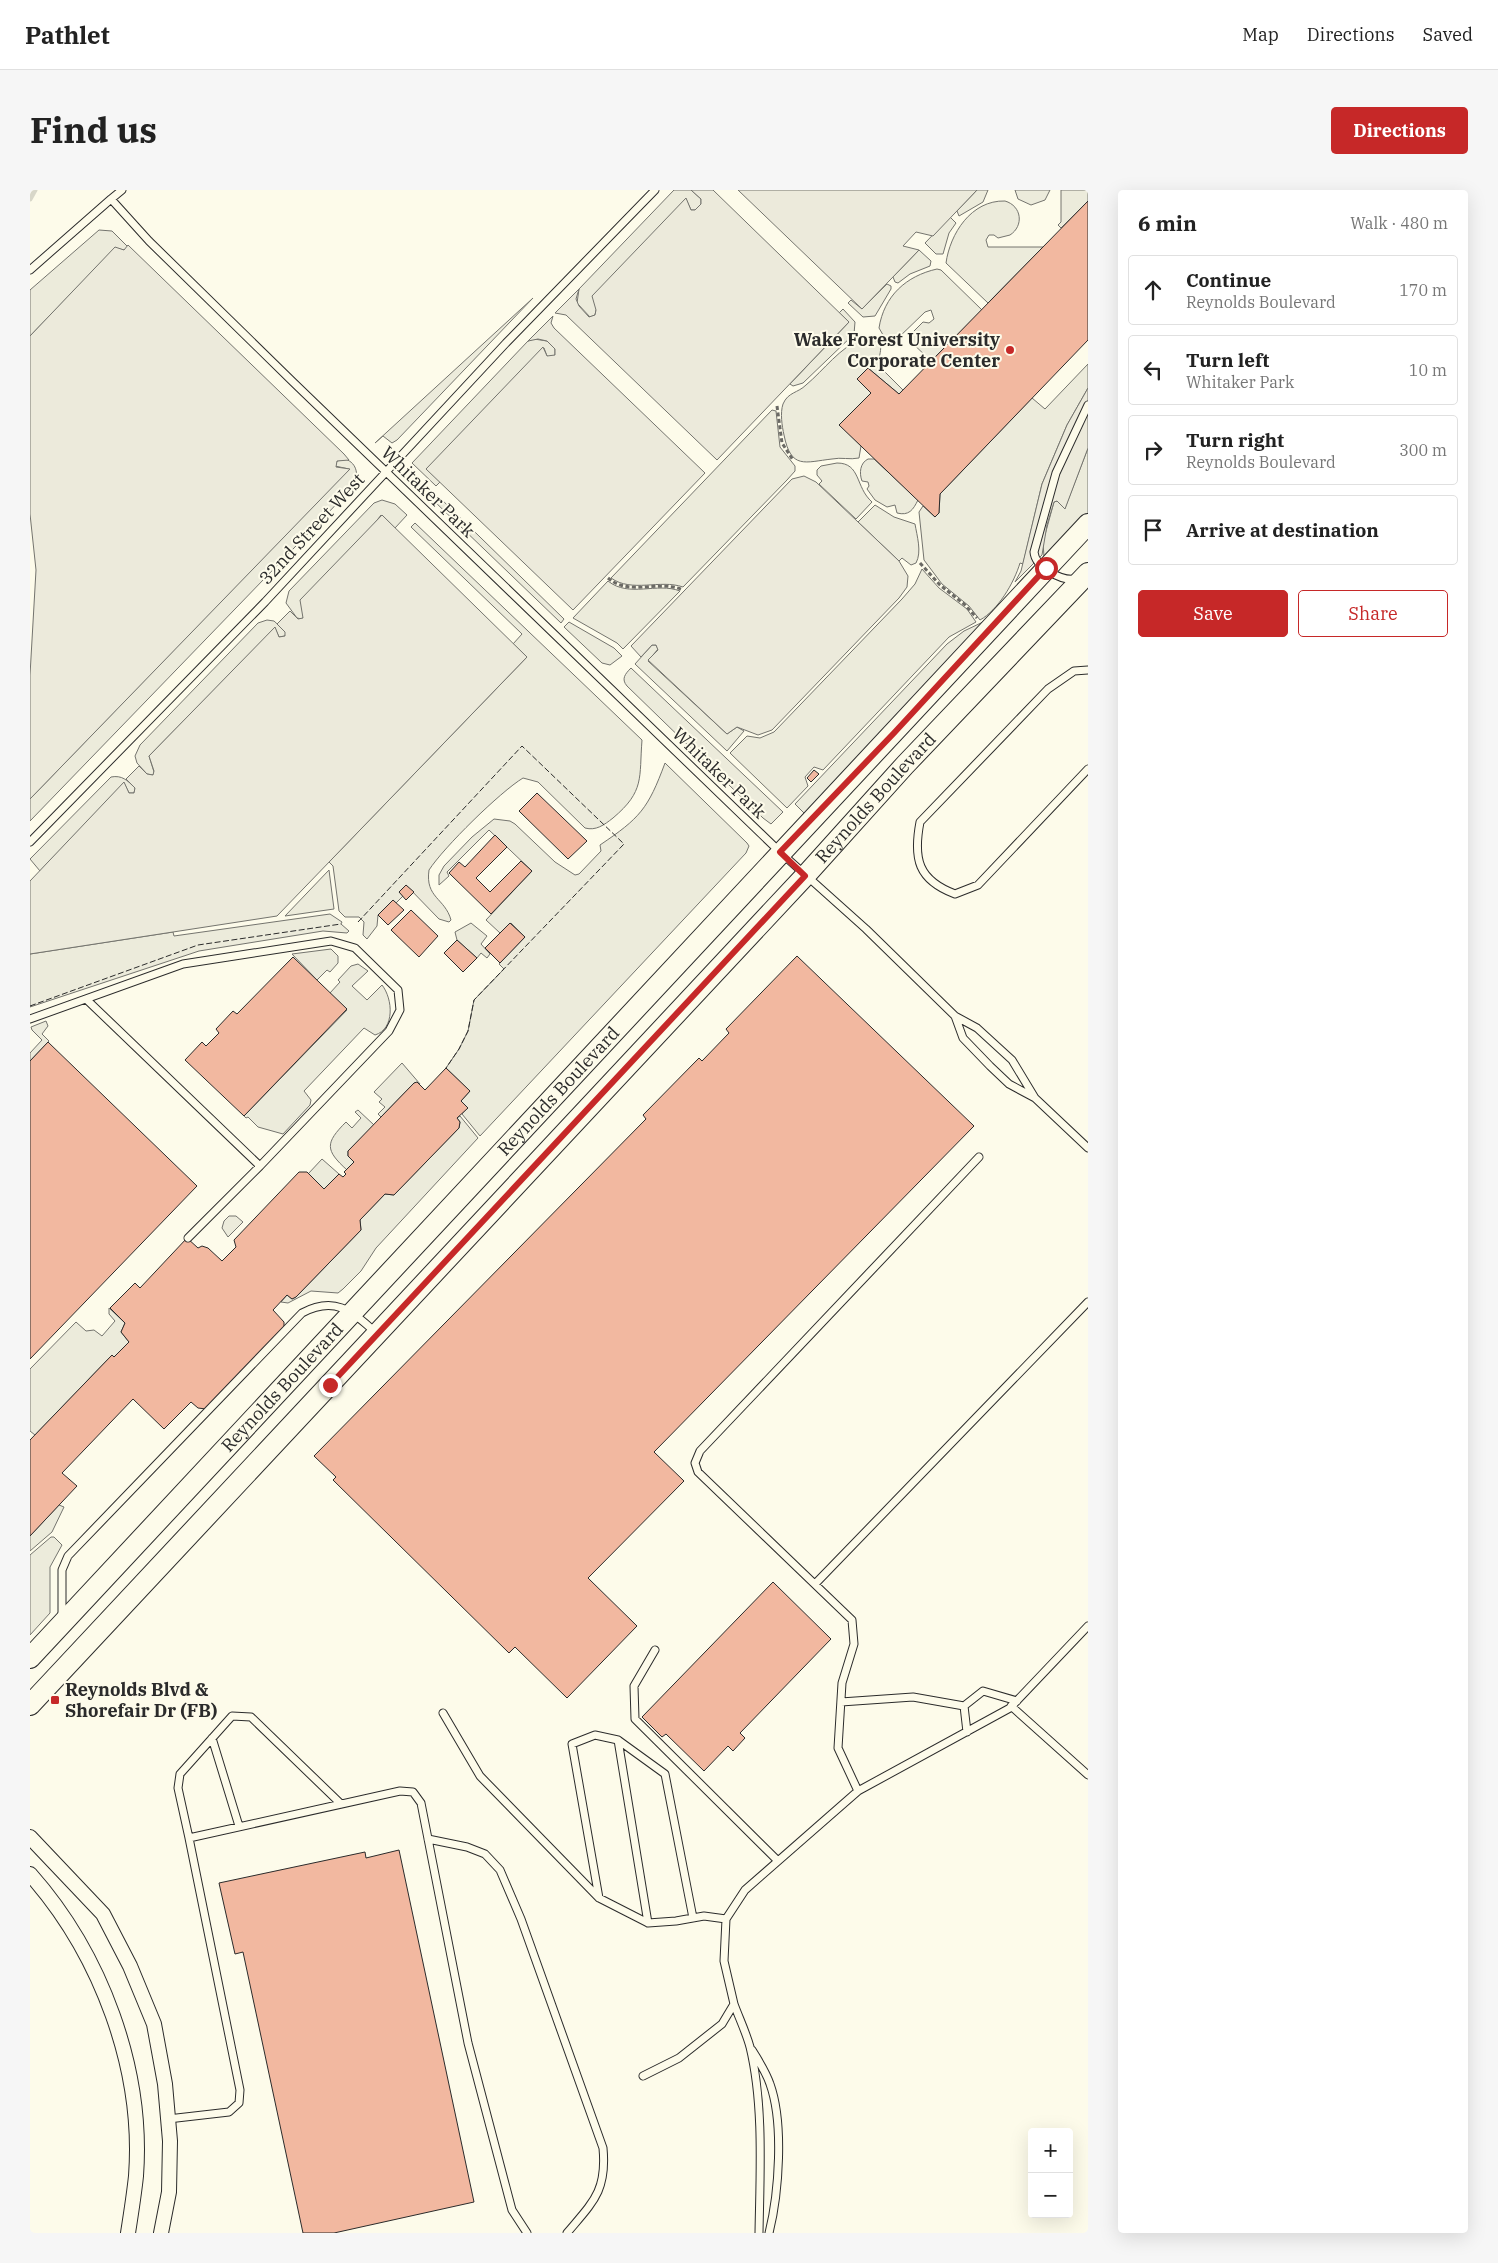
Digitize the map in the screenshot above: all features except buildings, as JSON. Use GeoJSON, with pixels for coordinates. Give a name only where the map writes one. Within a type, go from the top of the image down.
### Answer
{"type":"FeatureCollection","features":[{"type":"Feature","properties":{"kind":"main road","name":"Reynolds Boulevard"},"geometry":{"type":"LineString","coordinates":[[30,1658],[1088,524]]}},
{"type":"Feature","properties":{"kind":"main road","name":"Reynolds Boulevard"},"geometry":{"type":"LineString","coordinates":[[30,1705],[805,876],[905,765],[1087,574]]}},
{"type":"Feature","properties":{"kind":"street"},"geometry":{"type":"LineString","coordinates":[[30,1836],[102,1914],[130,1966],[154,2024],[170,2141],[169,2192],[161,2233]]}},
{"type":"Feature","properties":{"kind":"street"},"geometry":{"type":"LineString","coordinates":[[30,1874],[65,1919],[87,1958],[108,2004],[123,2051],[134,2123],[136,2175],[128,2233]]}},
{"type":"Feature","properties":{"kind":"lane"},"geometry":{"type":"LineString","coordinates":[[30,270],[122,190]]}},
{"type":"Feature","properties":{"kind":"lane","name":"32nd Street West"},"geometry":{"type":"LineString","coordinates":[[30,842],[265,602],[506,344],[655,190]]}},
{"type":"Feature","properties":{"kind":"lane","name":"Whitaker Park"},"geometry":{"type":"LineString","coordinates":[[111,200],[163,255],[386,472],[805,876],[866,929],[955,1016]]}},
{"type":"Feature","properties":{"kind":"lane"},"geometry":{"type":"LineString","coordinates":[[1087,574],[1067,580],[1057,577],[1037,562],[1034,552],[1056,473],[1088,405]]}},
{"type":"Feature","properties":{"kind":"lane"},"geometry":{"type":"LineString","coordinates":[[1088,670],[1074,671],[1048,689],[920,822],[917,852],[922,870],[937,887],[955,894],[978,885],[1088,769]]}},
{"type":"Feature","properties":{"kind":"lane"},"geometry":{"type":"LineString","coordinates":[[30,1019],[183,964],[331,941],[355,948],[398,990],[400,1010],[389,1031],[188,1238]]}},
{"type":"Feature","properties":{"kind":"lane"},"geometry":{"type":"LineString","coordinates":[[86,999],[260,1166]]}},
{"type":"Feature","properties":{"kind":"lane"},"geometry":{"type":"LineString","coordinates":[[955,1016],[963,1038],[990,1066],[1008,1084],[1035,1098]]}},
{"type":"Feature","properties":{"kind":"lane"},"geometry":{"type":"LineString","coordinates":[[955,1016],[977,1028],[1012,1060],[1035,1098],[1088,1148]]}},
{"type":"Feature","properties":{"kind":"lane"},"geometry":{"type":"LineString","coordinates":[[858,1791],[838,1748],[842,1683],[854,1644],[852,1620],[698,1472],[695,1463],[700,1451],[979,1157]]}},
{"type":"Feature","properties":{"kind":"lane"},"geometry":{"type":"LineString","coordinates":[[815,1584],[1088,1302]]}},
{"type":"Feature","properties":{"kind":"lane"},"geometry":{"type":"LineString","coordinates":[[63,1623],[60,1586],[62,1570],[68,1556],[302,1313],[323,1305],[352,1311],[378,1334]]}},
{"type":"Feature","properties":{"kind":"lane"},"geometry":{"type":"LineString","coordinates":[[759,2233],[760,2156],[755,2076],[749,2046],[734,2004],[724,1961],[726,1919],[745,1890],[858,1791],[967,1732],[1014,1704],[1088,1626]]}},
{"type":"Feature","properties":{"kind":"lane"},"geometry":{"type":"LineString","coordinates":[[655,1650],[634,1686],[635,1719],[778,1861]]}},
{"type":"Feature","properties":{"kind":"lane"},"geometry":{"type":"LineString","coordinates":[[841,1702],[913,1697],[964,1706],[984,1691],[1014,1704],[1088,1775]]}},
{"type":"Feature","properties":{"kind":"lane"},"geometry":{"type":"LineString","coordinates":[[964,1706],[967,1732]]}},
{"type":"Feature","properties":{"kind":"lane"},"geometry":{"type":"LineString","coordinates":[[443,1714],[480,1776],[599,1898],[648,1923],[704,1916],[726,1919]]}},
{"type":"Feature","properties":{"kind":"lane"},"geometry":{"type":"LineString","coordinates":[[168,2119],[229,2112],[239,2103],[240,2090],[178,1788],[180,1774],[232,1716],[251,1717],[341,1804]]}},
{"type":"Feature","properties":{"kind":"lane"},"geometry":{"type":"LineString","coordinates":[[599,1898],[572,1744],[596,1735],[618,1740],[665,1774],[693,1918]]}},
{"type":"Feature","properties":{"kind":"lane"},"geometry":{"type":"LineString","coordinates":[[212,1738],[239,1826]]}},
{"type":"Feature","properties":{"kind":"lane"},"geometry":{"type":"LineString","coordinates":[[618,1740],[648,1923]]}},
{"type":"Feature","properties":{"kind":"lane"},"geometry":{"type":"LineString","coordinates":[[189,1838],[400,1791],[413,1792],[421,1803],[468,2042],[512,2210],[527,2233]]}},
{"type":"Feature","properties":{"kind":"lane"},"geometry":{"type":"LineString","coordinates":[[428,1839],[467,1847],[485,1854],[500,1870],[521,1919],[603,2148],[605,2169],[597,2198],[567,2233]]}},
{"type":"Feature","properties":{"kind":"lane"},"geometry":{"type":"LineString","coordinates":[[643,2076],[679,2058],[722,2024],[734,2004]]}},
{"type":"Feature","properties":{"kind":"lane"},"geometry":{"type":"LineString","coordinates":[[749,2046],[771,2086],[777,2117],[776,2205],[770,2233]]}},
{"type":"Feature","properties":{"kind":"path"},"geometry":{"type":"LineString","coordinates":[[776,406],[782,443],[793,460]]}},
{"type":"Feature","properties":{"kind":"path"},"geometry":{"type":"LineString","coordinates":[[920,563],[940,585],[970,609],[979,623]]}},
{"type":"Feature","properties":{"kind":"path"},"geometry":{"type":"LineString","coordinates":[[608,578],[617,584],[630,587],[668,585],[683,590]]}},
{"type":"Feature","properties":{"kind":"shaded area"},"geometry":{"type":"Polygon","coordinates":[[[674,190],[691,190],[701,199],[701,204],[695,210],[691,210],[686,199],[596,310],[595,315],[590,317],[577,303],[579,289],[674,190]]]}},
{"type":"Feature","properties":{"kind":"shaded area"},"geometry":{"type":"Polygon","coordinates":[[[691,190],[713,190],[849,322],[717,460],[566,315],[555,313],[579,289],[576,299],[579,306],[589,317],[595,315],[596,310],[592,296],[686,198],[691,210],[695,210],[701,204],[701,199],[691,190]]]}},
{"type":"Feature","properties":{"kind":"shaded area"},"geometry":{"type":"Polygon","coordinates":[[[738,190],[977,190],[933,236],[916,232],[903,246],[919,250],[862,309],[738,190]]]}},
{"type":"Feature","properties":{"kind":"shaded area"},"geometry":{"type":"Polygon","coordinates":[[[977,190],[988,190],[983,202],[959,216],[957,211],[977,190]]]}},
{"type":"Feature","properties":{"kind":"shaded area"},"geometry":{"type":"Polygon","coordinates":[[[1015,190],[1050,190],[1045,200],[1031,205],[1018,199],[1015,190]]]}},
{"type":"Feature","properties":{"kind":"shaded area"},"geometry":{"type":"Polygon","coordinates":[[[1061,190],[1088,190],[1088,201],[1061,228],[1058,225],[1061,222],[1061,190]]]}},
{"type":"Feature","properties":{"kind":"shaded area"},"geometry":{"type":"Polygon","coordinates":[[[1005,201],[1015,207],[1018,212],[1018,227],[1010,235],[998,238],[994,235],[989,235],[986,240],[988,247],[1043,247],[988,303],[946,263],[952,241],[964,221],[982,206],[993,202],[1005,201]]]}},
{"type":"Feature","properties":{"kind":"shaded area"},"geometry":{"type":"Polygon","coordinates":[[[950,217],[956,223],[949,233],[943,254],[936,254],[925,243],[950,217]]]}},
{"type":"Feature","properties":{"kind":"shaded area"},"geometry":{"type":"Polygon","coordinates":[[[99,230],[112,231],[129,248],[124,250],[115,248],[30,336],[30,290],[99,230]]]}},
{"type":"Feature","properties":{"kind":"shaded area"},"geometry":{"type":"Polygon","coordinates":[[[128,245],[349,460],[337,461],[336,467],[350,469],[30,799],[30,675],[36,570],[30,514],[30,336],[115,247],[124,250],[128,245]]]}},
{"type":"Feature","properties":{"kind":"shaded area"},"geometry":{"type":"Polygon","coordinates":[[[919,250],[931,261],[930,266],[910,274],[898,283],[895,282],[893,277],[919,250]]]}},
{"type":"Feature","properties":{"kind":"shaded area"},"geometry":{"type":"Polygon","coordinates":[[[937,269],[941,270],[982,310],[931,361],[907,338],[923,322],[929,323],[934,319],[931,310],[925,312],[896,340],[886,340],[879,328],[886,306],[898,289],[906,282],[937,269]]]}},
{"type":"Feature","properties":{"kind":"shaded area"},"geometry":{"type":"Polygon","coordinates":[[[887,284],[891,286],[891,289],[875,316],[863,317],[848,303],[851,300],[862,309],[887,284]]]}},
{"type":"Feature","properties":{"kind":"shaded area"},"geometry":{"type":"Polygon","coordinates":[[[533,298],[397,440],[392,443],[383,436],[375,443],[533,298]]]}},
{"type":"Feature","properties":{"kind":"shaded area"},"geometry":{"type":"Polygon","coordinates":[[[843,309],[855,322],[854,334],[803,383],[793,386],[790,384],[849,322],[839,313],[843,309]]]}},
{"type":"Feature","properties":{"kind":"shaded area"},"geometry":{"type":"Polygon","coordinates":[[[553,316],[551,323],[554,328],[705,473],[573,610],[426,469],[543,347],[547,356],[555,355],[555,349],[547,341],[538,339],[528,341],[553,316]]]}},
{"type":"Feature","properties":{"kind":"shaded area"},"geometry":{"type":"Polygon","coordinates":[[[534,339],[547,341],[555,349],[555,355],[551,358],[547,356],[544,348],[427,469],[440,482],[436,486],[412,463],[528,341],[534,339]]]}},
{"type":"Feature","properties":{"kind":"shaded area"},"geometry":{"type":"Polygon","coordinates":[[[862,339],[877,342],[880,345],[879,366],[903,390],[899,394],[868,368],[857,379],[871,393],[840,425],[861,446],[859,458],[835,458],[807,462],[795,459],[787,446],[783,428],[782,411],[785,400],[806,385],[846,347],[862,339]]]}},
{"type":"Feature","properties":{"kind":"shaded area"},"geometry":{"type":"Polygon","coordinates":[[[1088,364],[1088,388],[1067,425],[1042,484],[1023,564],[1020,563],[1014,579],[999,603],[987,616],[980,620],[969,606],[942,584],[924,560],[919,512],[923,506],[935,517],[939,513],[940,494],[1032,398],[1045,409],[1088,364]]]}},
{"type":"Feature","properties":{"kind":"shaded area"},"geometry":{"type":"Polygon","coordinates":[[[1088,388],[1088,448],[1065,509],[1057,501],[1054,502],[1047,525],[1042,555],[1015,582],[1021,571],[1042,484],[1067,425],[1088,388]]]}},
{"type":"Feature","properties":{"kind":"shaded area"},"geometry":{"type":"Polygon","coordinates":[[[772,410],[776,411],[780,447],[795,466],[795,471],[787,480],[683,587],[665,584],[628,585],[611,578],[772,410]]]}},
{"type":"Feature","properties":{"kind":"shaded area"},"geometry":{"type":"Polygon","coordinates":[[[1088,448],[1088,513],[1047,557],[1044,557],[1043,542],[1054,502],[1057,501],[1065,508],[1088,448]]]}},
{"type":"Feature","properties":{"kind":"shaded area"},"geometry":{"type":"Polygon","coordinates":[[[345,459],[355,467],[357,475],[353,487],[30,821],[30,799],[349,469],[335,466],[337,461],[345,459]]]}},
{"type":"Feature","properties":{"kind":"shaded area"},"geometry":{"type":"Polygon","coordinates":[[[868,459],[874,459],[918,500],[908,513],[897,513],[895,505],[887,507],[875,500],[867,489],[869,486],[868,482],[862,481],[861,478],[862,466],[868,459]]]}},
{"type":"Feature","properties":{"kind":"shaded area"},"geometry":{"type":"Polygon","coordinates":[[[837,463],[845,464],[854,471],[863,490],[872,502],[856,519],[819,484],[822,481],[817,475],[817,470],[821,466],[837,463]]]}},
{"type":"Feature","properties":{"kind":"shaded area"},"geometry":{"type":"Polygon","coordinates":[[[804,476],[816,482],[899,561],[908,576],[907,587],[899,598],[772,730],[758,735],[737,727],[727,734],[648,660],[658,650],[656,645],[652,645],[641,657],[631,646],[792,479],[804,476]]]}},
{"type":"Feature","properties":{"kind":"shaded area"},"geometry":{"type":"Polygon","coordinates":[[[438,496],[564,619],[561,623],[434,501],[438,496]]]}},
{"type":"Feature","properties":{"kind":"shaded area"},"geometry":{"type":"Polygon","coordinates":[[[382,500],[395,504],[407,515],[395,528],[381,515],[302,619],[297,618],[286,603],[289,591],[374,503],[382,500]]]}},
{"type":"Feature","properties":{"kind":"shaded area"},"geometry":{"type":"Polygon","coordinates":[[[875,505],[894,517],[915,524],[919,549],[916,563],[911,565],[902,558],[899,561],[858,522],[875,505]]]}},
{"type":"Feature","properties":{"kind":"shaded area"},"geometry":{"type":"Polygon","coordinates":[[[382,515],[527,657],[277,916],[30,954],[30,881],[124,782],[129,793],[134,793],[135,788],[126,779],[139,766],[147,774],[153,775],[154,771],[149,756],[275,627],[279,637],[285,636],[285,632],[277,624],[290,611],[298,619],[303,618],[300,600],[382,515]]]}},
{"type":"Feature","properties":{"kind":"shaded area"},"geometry":{"type":"Polygon","coordinates":[[[415,523],[642,740],[640,774],[631,800],[613,818],[600,827],[593,829],[585,828],[538,782],[523,778],[473,821],[429,870],[430,887],[451,920],[449,922],[439,919],[406,885],[399,892],[403,896],[396,903],[393,900],[378,915],[377,926],[367,939],[363,935],[364,922],[359,917],[345,917],[339,911],[333,866],[329,862],[527,657],[513,644],[522,634],[411,527],[415,523]]]}},
{"type":"Feature","properties":{"kind":"shaded area"},"geometry":{"type":"Polygon","coordinates":[[[922,569],[939,588],[967,609],[976,622],[949,637],[823,770],[814,767],[805,777],[808,786],[787,808],[730,753],[747,736],[760,738],[774,732],[902,599],[915,584],[922,569]]]}},
{"type":"Feature","properties":{"kind":"shaded area"},"geometry":{"type":"Polygon","coordinates":[[[608,581],[616,586],[625,588],[662,588],[680,591],[623,649],[617,643],[573,618],[608,581]]]}},
{"type":"Feature","properties":{"kind":"shaded area"},"geometry":{"type":"Polygon","coordinates":[[[267,620],[274,621],[286,632],[285,636],[279,637],[275,628],[149,756],[154,772],[153,775],[147,774],[137,763],[135,756],[140,745],[258,623],[267,620]]]}},
{"type":"Feature","properties":{"kind":"shaded area"},"geometry":{"type":"Polygon","coordinates":[[[569,622],[614,648],[622,656],[610,665],[602,663],[564,627],[569,622]]]}},
{"type":"Feature","properties":{"kind":"shaded area"},"geometry":{"type":"Polygon","coordinates":[[[983,622],[805,814],[795,804],[947,644],[964,631],[983,622]]]}},
{"type":"Feature","properties":{"kind":"shaded area"},"geometry":{"type":"Polygon","coordinates":[[[652,645],[656,645],[658,649],[648,661],[727,734],[737,727],[744,731],[727,751],[635,664],[652,645]]]}},
{"type":"Feature","properties":{"kind":"shaded area"},"geometry":{"type":"Polygon","coordinates":[[[631,668],[783,812],[771,824],[627,686],[624,677],[631,668]]]}},
{"type":"Feature","properties":{"kind":"shaded area"},"geometry":{"type":"Polygon","coordinates":[[[665,763],[747,843],[749,846],[746,853],[480,1136],[462,1114],[467,1108],[461,1101],[470,1091],[446,1068],[468,1031],[474,1000],[504,969],[499,964],[525,937],[511,923],[500,933],[486,920],[532,871],[489,830],[447,872],[449,876],[439,885],[439,875],[444,866],[472,837],[494,819],[510,821],[515,824],[555,862],[575,875],[579,874],[601,851],[600,845],[634,819],[648,802],[665,763]]]}},
{"type":"Feature","properties":{"kind":"shaded area"},"geometry":{"type":"Polygon","coordinates":[[[111,777],[121,777],[127,780],[135,788],[134,793],[129,793],[124,783],[40,871],[30,859],[111,777]]]}},
{"type":"Feature","properties":{"kind":"shaded area"},"geometry":{"type":"Polygon","coordinates":[[[329,870],[334,909],[285,916],[329,870]]]}},
{"type":"Feature","properties":{"kind":"shaded area"},"geometry":{"type":"Polygon","coordinates":[[[330,914],[342,922],[341,924],[349,931],[347,933],[323,931],[199,951],[30,1007],[30,954],[173,932],[174,936],[330,914]]]}},
{"type":"Feature","properties":{"kind":"shaded area"},"geometry":{"type":"Polygon","coordinates":[[[471,923],[487,936],[481,944],[490,954],[487,958],[481,953],[477,958],[457,940],[455,932],[471,923]]]}},
{"type":"Feature","properties":{"kind":"shaded area"},"geometry":{"type":"Polygon","coordinates":[[[331,949],[338,956],[338,963],[330,972],[327,970],[317,980],[292,954],[331,949]]]}},
{"type":"Feature","properties":{"kind":"shaded area"},"geometry":{"type":"Polygon","coordinates":[[[358,964],[368,971],[352,986],[367,1000],[382,985],[386,991],[390,1013],[386,1027],[375,1035],[364,1028],[304,1091],[311,1100],[310,1105],[283,1134],[258,1127],[248,1117],[244,1116],[347,1010],[330,993],[340,982],[338,980],[351,966],[358,964]]]}},
{"type":"Feature","properties":{"kind":"shaded area"},"geometry":{"type":"Polygon","coordinates":[[[46,1021],[48,1026],[42,1034],[49,1041],[30,1061],[30,1053],[42,1040],[31,1027],[46,1021]]]}},
{"type":"Feature","properties":{"kind":"shaded area"},"geometry":{"type":"Polygon","coordinates":[[[402,1063],[420,1084],[414,1083],[381,1117],[378,1114],[385,1107],[379,1102],[382,1099],[374,1092],[402,1063]]]}},
{"type":"Feature","properties":{"kind":"shaded area"},"geometry":{"type":"Polygon","coordinates":[[[358,1110],[374,1125],[348,1151],[348,1156],[354,1162],[347,1170],[331,1152],[330,1146],[334,1136],[346,1122],[352,1128],[361,1118],[355,1112],[358,1110]]]}},
{"type":"Feature","properties":{"kind":"shaded area"},"geometry":{"type":"Polygon","coordinates":[[[460,1116],[478,1138],[376,1248],[361,1271],[338,1293],[311,1291],[288,1303],[281,1302],[287,1295],[292,1299],[296,1297],[361,1230],[360,1220],[385,1194],[394,1195],[459,1128],[460,1122],[457,1118],[460,1116]]]}},
{"type":"Feature","properties":{"kind":"shaded area"},"geometry":{"type":"Polygon","coordinates":[[[322,1159],[339,1174],[324,1189],[308,1174],[322,1159]]]}},
{"type":"Feature","properties":{"kind":"shaded area"},"geometry":{"type":"Polygon","coordinates":[[[229,1216],[236,1216],[243,1222],[228,1237],[222,1228],[224,1221],[229,1216]]]}},
{"type":"Feature","properties":{"kind":"shaded area"},"geometry":{"type":"Polygon","coordinates":[[[109,1308],[125,1323],[121,1332],[129,1342],[114,1357],[112,1355],[35,1435],[30,1431],[30,1369],[76,1322],[86,1331],[94,1330],[102,1336],[115,1321],[109,1314],[109,1308]]]}},
{"type":"Feature","properties":{"kind":"shaded area"},"geometry":{"type":"Polygon","coordinates":[[[59,1505],[64,1507],[52,1532],[30,1551],[30,1536],[59,1505]]]}},
{"type":"Feature","properties":{"kind":"shaded area"},"geometry":{"type":"Polygon","coordinates":[[[51,1537],[54,1537],[62,1545],[50,1567],[50,1613],[30,1635],[30,1555],[51,1537]]]}},
{"type":"Feature","properties":{"kind":"waterway"},"geometry":{"type":"LineString","coordinates":[[30,199],[35,190]]}},
{"type":"Feature","properties":{"kind":"fence"},"geometry":{"type":"LineString","coordinates":[[358,922],[522,746],[624,844],[474,1000],[468,1031],[446,1068]]}},
{"type":"Feature","properties":{"kind":"fence"},"geometry":{"type":"LineString","coordinates":[[30,1006],[198,945],[341,924]]}},
{"type":"Feature","properties":{"kind":"place","name":"Wake Forest University Corporate Center"},"geometry":{"type":"Point","coordinates":[1010,350]}},
{"type":"Feature","properties":{"kind":"place","name":"Reynolds Blvd & Shorefair Dr (FB)"},"geometry":{"type":"Point","coordinates":[55,1700]}},
{"type":"Feature","properties":{"kind":"route"},"geometry":{"type":"LineString","coordinates":[[330,1385],[805,876],[780,852],[894,733],[1046,568]]}}]}
